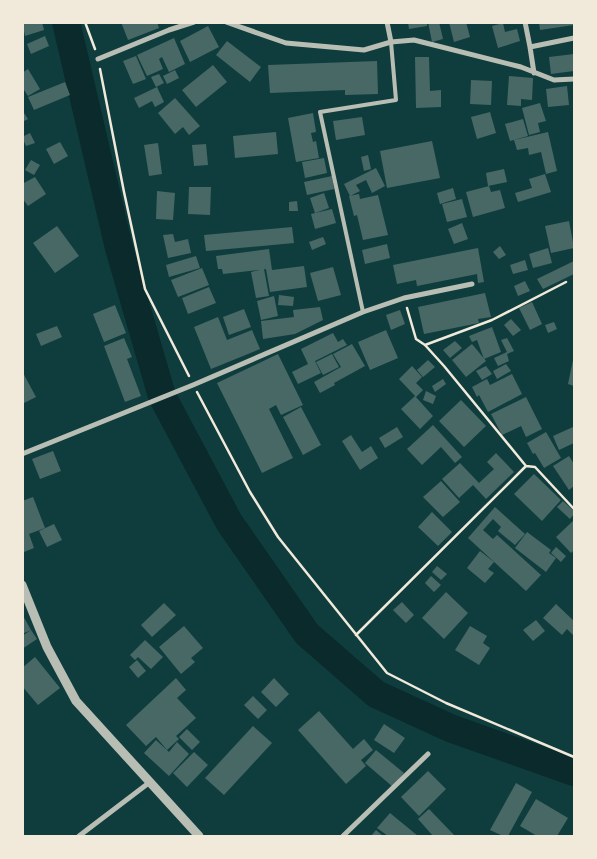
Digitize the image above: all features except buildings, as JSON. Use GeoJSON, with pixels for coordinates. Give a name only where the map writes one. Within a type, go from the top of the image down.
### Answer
{"type":"FeatureCollection","features":[{"type":"Feature","properties":{"kind":"street"},"geometry":{"type":"LineString","coordinates":[[98,59],[169,30],[194,22]]}},
{"type":"Feature","properties":{"kind":"street"},"geometry":{"type":"LineString","coordinates":[[226,22],[286,43],[364,50],[391,42],[414,40],[521,67],[554,80],[574,79]]}},
{"type":"Feature","properties":{"kind":"street"},"geometry":{"type":"LineString","coordinates":[[387,22],[391,42]]}},
{"type":"Feature","properties":{"kind":"street"},"geometry":{"type":"LineString","coordinates":[[525,22],[534,73]]}},
{"type":"Feature","properties":{"kind":"street"},"geometry":{"type":"LineString","coordinates":[[530,47],[574,38]]}},
{"type":"Feature","properties":{"kind":"street"},"geometry":{"type":"LineString","coordinates":[[22,454],[193,385],[363,312],[404,298],[472,284]]}},
{"type":"Feature","properties":{"kind":"street"},"geometry":{"type":"LineString","coordinates":[[22,585],[48,647],[76,701],[199,836]]}},
{"type":"Feature","properties":{"kind":"street"},"geometry":{"type":"LineString","coordinates":[[343,836],[428,754]]}},
{"type":"Feature","properties":{"kind":"street"},"geometry":{"type":"LineString","coordinates":[[79,836],[151,782]]}},
{"type":"Feature","properties":{"kind":"lane"},"geometry":{"type":"LineString","coordinates":[[363,312],[320,112],[396,100],[391,42]]}},
{"type":"Feature","properties":{"kind":"path"},"geometry":{"type":"LineString","coordinates":[[85,22],[98,59],[145,289],[250,492],[278,537],[387,673],[446,703],[574,757]]}},
{"type":"Feature","properties":{"kind":"path"},"geometry":{"type":"LineString","coordinates":[[425,345],[492,320],[566,282]]}},
{"type":"Feature","properties":{"kind":"path"},"geometry":{"type":"LineString","coordinates":[[404,298],[416,339],[425,345],[526,466],[535,467],[574,509]]}},
{"type":"Feature","properties":{"kind":"path"},"geometry":{"type":"LineString","coordinates":[[356,635],[526,466]]}},
{"type":"Feature","properties":{"kind":"waterway"},"geometry":{"type":"LineString","coordinates":[[66,22],[119,248],[162,396],[229,522],[307,634],[376,694],[450,728],[574,772]]}}]}
